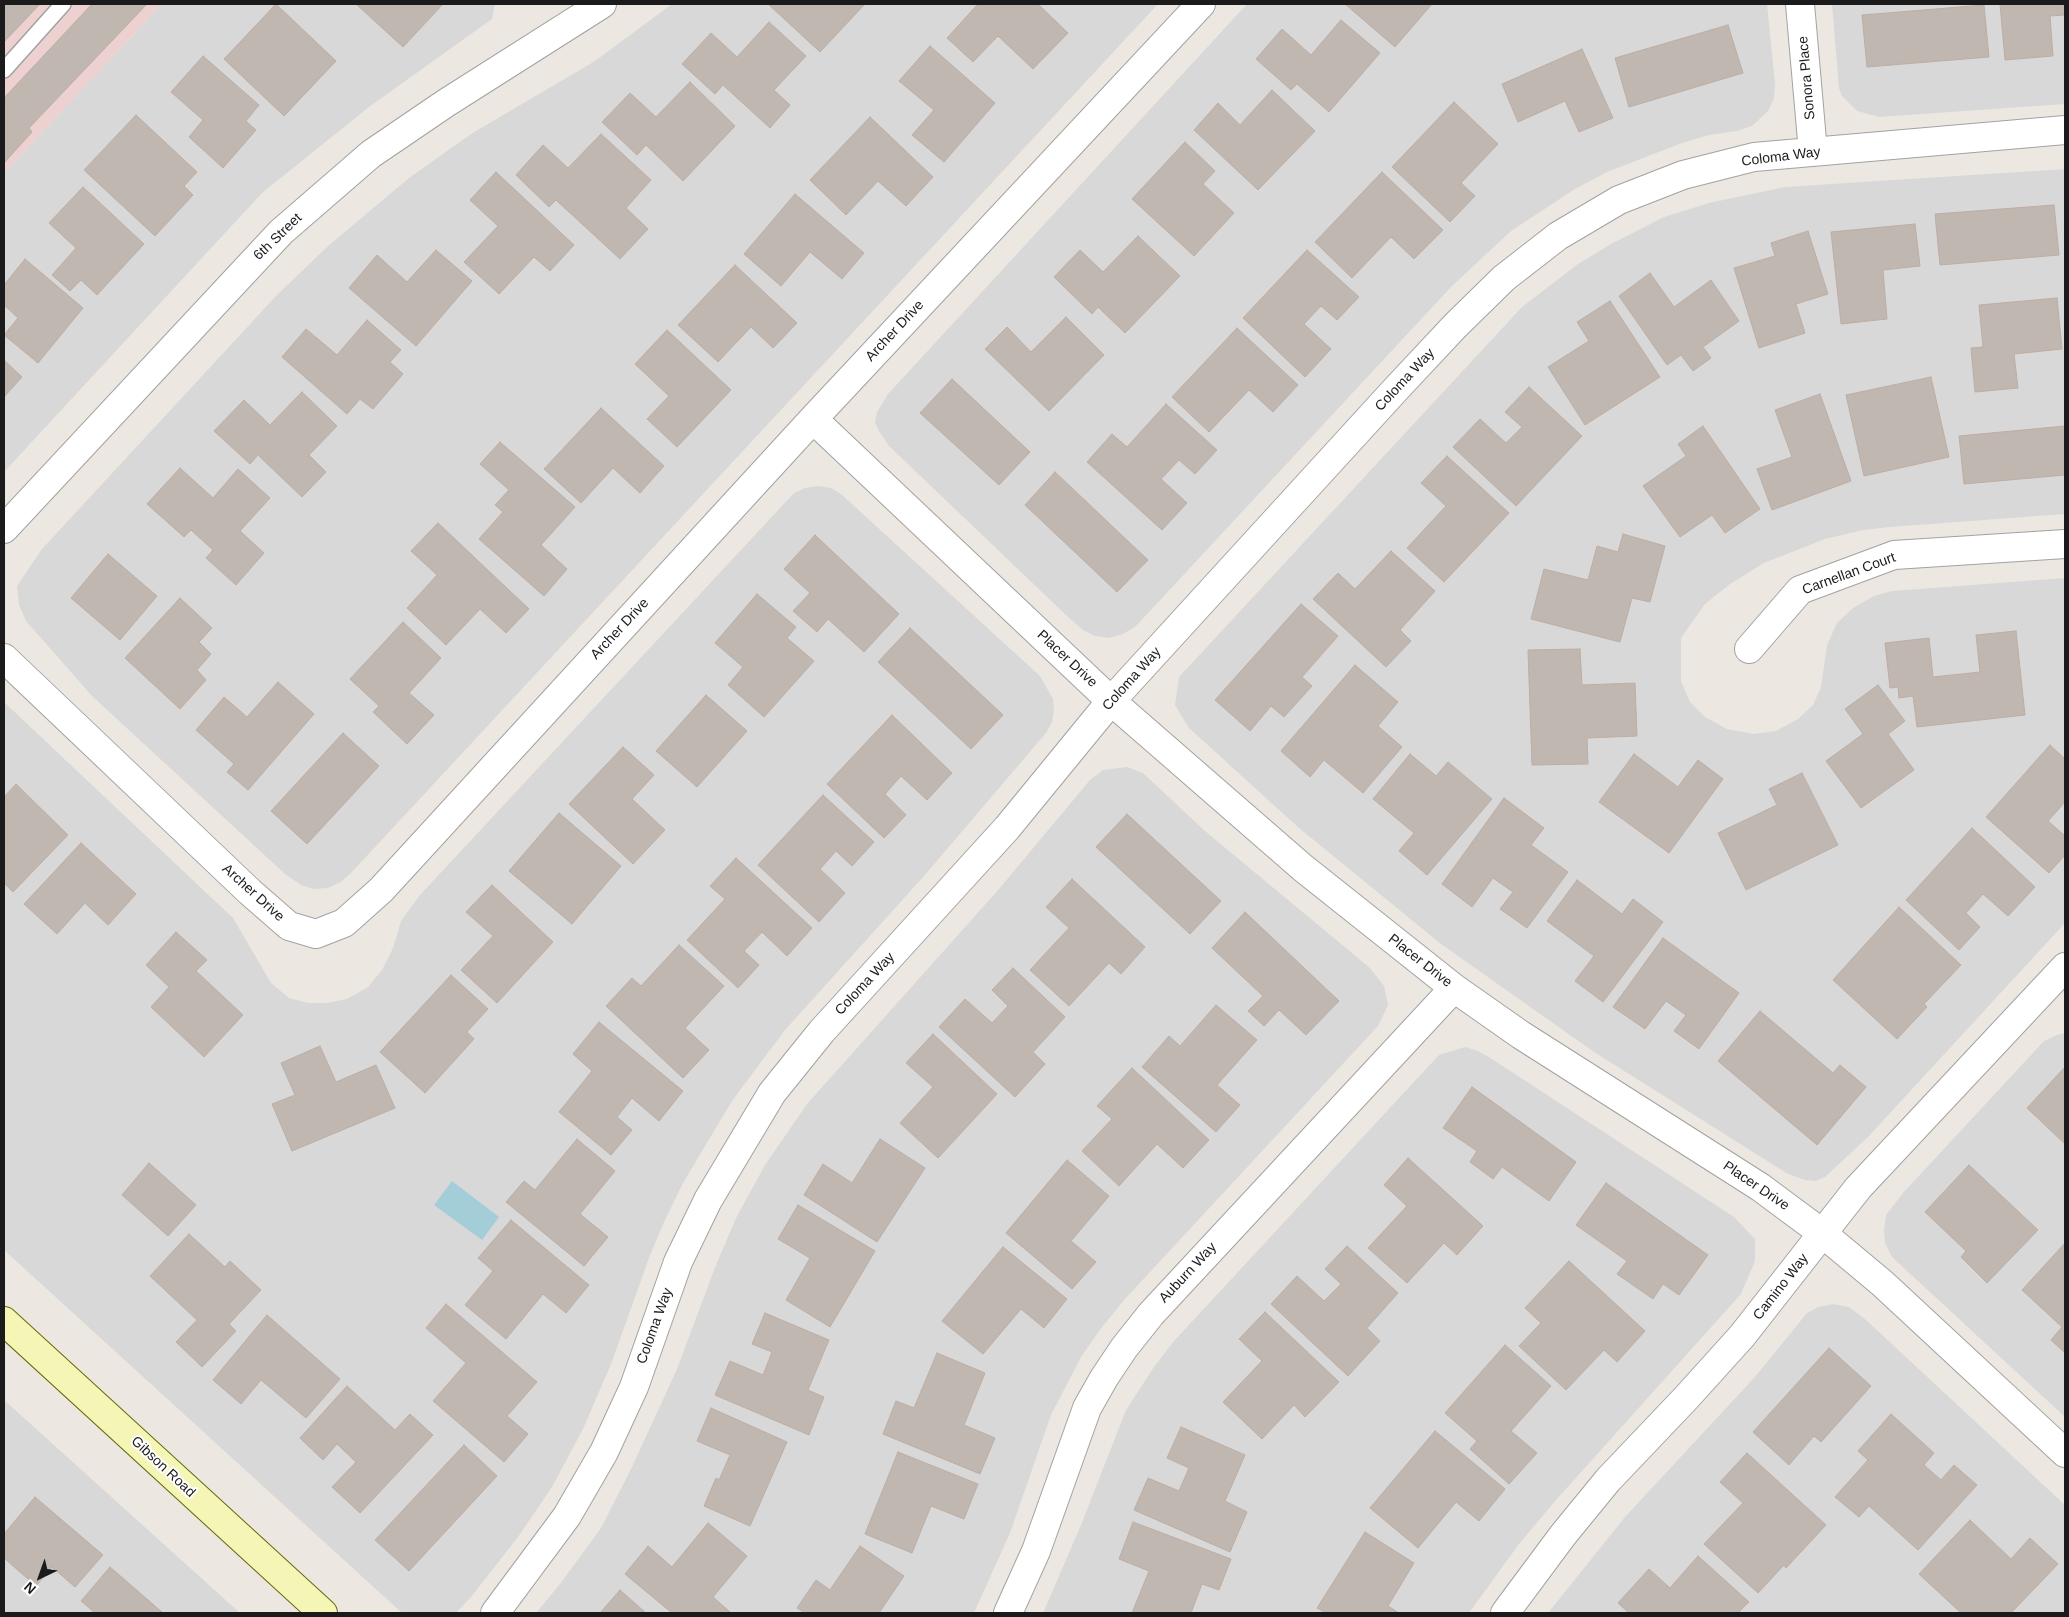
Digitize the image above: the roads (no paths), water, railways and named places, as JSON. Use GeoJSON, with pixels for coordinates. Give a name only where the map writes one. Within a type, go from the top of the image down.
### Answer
{"type":"FeatureCollection","features":[{"type":"Feature","properties":{"kind":"main road","name":"Gibson Road"},"geometry":{"type":"LineString","coordinates":[[4,1321],[323,1613]]}},
{"type":"Feature","properties":{"kind":"street","name":"Archer Drive"},"geometry":{"type":"LineString","coordinates":[[4,658],[250,892],[289,926],[316,934],[344,923],[381,890],[813,419],[1201,4]]}},
{"type":"Feature","properties":{"kind":"street","name":"Sonora Place"},"geometry":{"type":"LineString","coordinates":[[1800,4],[1813,152]]}},
{"type":"Feature","properties":{"kind":"street","name":"6th Street"},"geometry":{"type":"LineString","coordinates":[[4,529],[281,232],[371,154],[591,7]]}},
{"type":"Feature","properties":{"kind":"street","name":"Coloma Way"},"geometry":{"type":"LineString","coordinates":[[495,1613],[567,1516],[604,1452],[634,1387],[678,1262],[708,1200],[772,1093],[822,1031],[1007,828],[1111,701],[1396,389],[1455,326],[1504,278],[1558,236],[1620,200],[1683,175],[1746,160],[1813,152],[2065,130]]}},
{"type":"Feature","properties":{"kind":"street","name":"Placer Drive"},"geometry":{"type":"LineString","coordinates":[[813,419],[1111,701],[1304,868],[1454,988],[1520,1036],[1760,1187],[1822,1233],[1882,1283],[2065,1454]]}},
{"type":"Feature","properties":{"kind":"street","name":"Carnellan Court"},"geometry":{"type":"LineString","coordinates":[[1749,649],[1800,590],[1894,555],[2065,544]]}},
{"type":"Feature","properties":{"kind":"street","name":"Camino Way"},"geometry":{"type":"LineString","coordinates":[[1504,1613],[1563,1535],[1608,1480],[1742,1336],[1858,1188],[2064,969]]}},
{"type":"Feature","properties":{"kind":"street","name":"Auburn Way"},"geometry":{"type":"LineString","coordinates":[[1008,1613],[1036,1551],[1088,1408],[1104,1378],[1124,1348],[1150,1314],[1454,988]]}},
{"type":"Feature","properties":{"kind":"lane"},"geometry":{"type":"LineString","coordinates":[[4,70],[63,4]]}},
{"type":"Feature","properties":{"kind":"water"},"geometry":{"type":"Polygon","coordinates":[[[452,1181],[499,1217],[482,1240],[434,1205],[452,1181]]]}}]}
